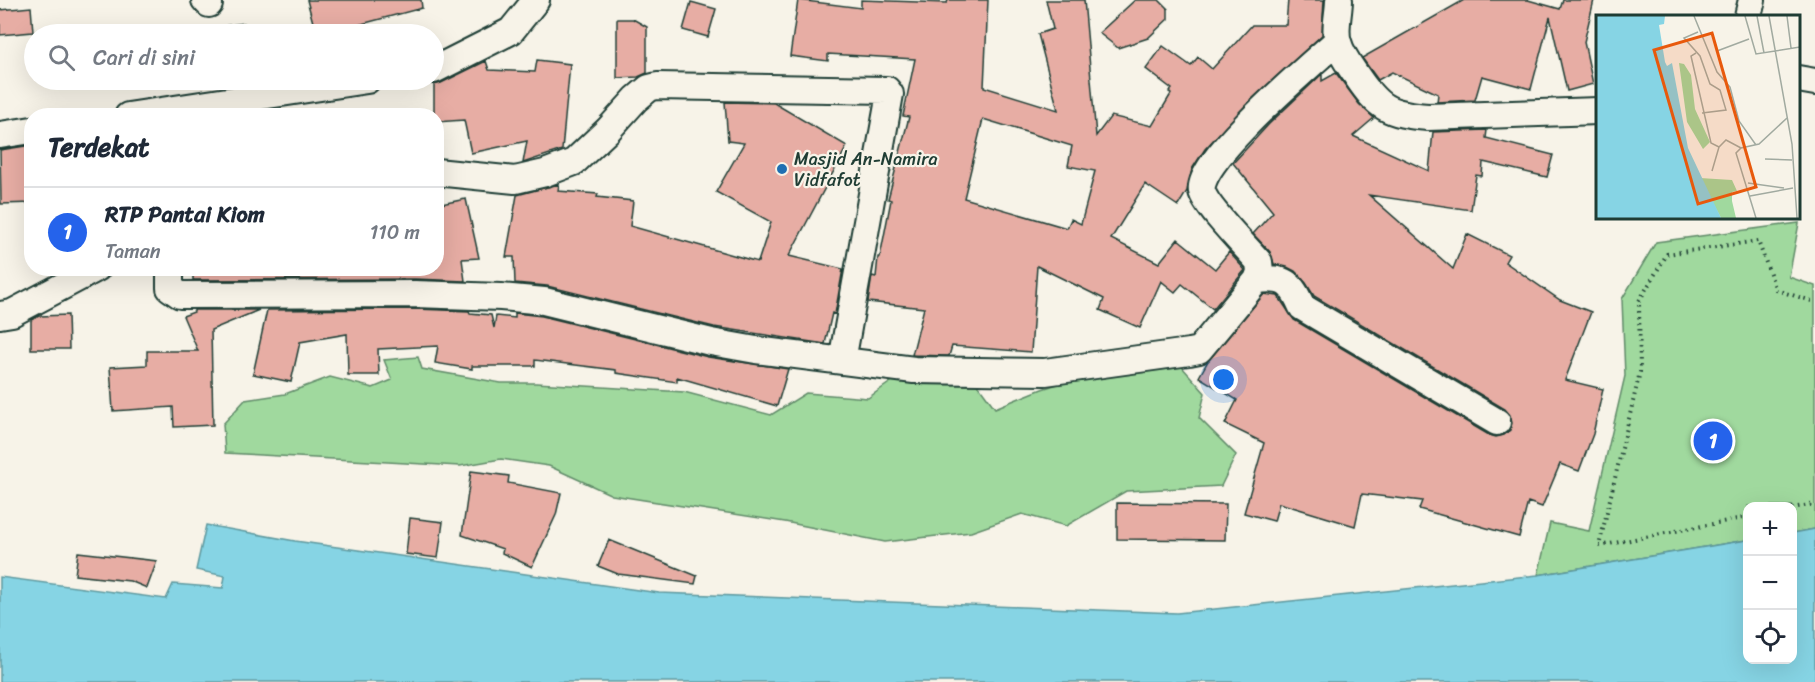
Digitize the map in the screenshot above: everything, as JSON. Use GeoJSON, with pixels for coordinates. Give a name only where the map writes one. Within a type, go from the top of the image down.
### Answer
{"type":"FeatureCollection","features":[{"type":"Feature","properties":{"kind":"street"},"geometry":{"type":"LineString","coordinates":[[444,65],[511,31],[536,0]]}},
{"type":"Feature","properties":{"kind":"street"},"geometry":{"type":"LineString","coordinates":[[1339,0],[1337,40],[1350,66],[1374,101],[1384,108],[1406,116],[1428,117],[1596,111]]}},
{"type":"Feature","properties":{"kind":"street"},"geometry":{"type":"LineString","coordinates":[[1748,15],[1752,0]]}},
{"type":"Feature","properties":{"kind":"street"},"geometry":{"type":"LineString","coordinates":[[170,276],[170,288],[180,295],[415,294],[523,299],[576,307],[711,342],[914,370],[1045,372],[1190,352],[1198,350],[1257,280],[1260,272],[1259,262],[1208,203],[1201,190],[1203,180],[1210,167],[1255,115],[1337,40]]}},
{"type":"Feature","properties":{"kind":"street"},"geometry":{"type":"LineString","coordinates":[[1800,79],[1815,82]]}},
{"type":"Feature","properties":{"kind":"street"},"geometry":{"type":"LineString","coordinates":[[444,173],[515,180],[545,173],[574,162],[636,99],[649,88],[657,86],[887,90],[890,94],[842,361]]}},
{"type":"Feature","properties":{"kind":"street"},"geometry":{"type":"LineString","coordinates":[[181,108],[301,90]]}},
{"type":"Feature","properties":{"kind":"street"},"geometry":{"type":"LineString","coordinates":[[0,135],[24,131]]}},
{"type":"Feature","properties":{"kind":"street"},"geometry":{"type":"LineString","coordinates":[[0,315],[12,313],[82,276]]}},
{"type":"Feature","properties":{"kind":"street"},"geometry":{"type":"LineString","coordinates":[[1257,280],[1275,278],[1288,283],[1302,307],[1497,422]]}},
{"type":"Feature","properties":{"kind":"path"},"geometry":{"type":"LineString","coordinates":[[1743,518],[1599,546],[1640,372],[1639,302],[1667,254],[1758,242],[1776,290],[1815,302]]}},
{"type":"Feature","properties":{"kind":"path"},"geometry":{"type":"LineString","coordinates":[[1797,507],[1815,504]]}},
{"type":"Feature","properties":{"kind":"green space"},"geometry":{"type":"Polygon","coordinates":[[[1799,223],[1789,277],[1815,286],[1815,529],[1797,532],[1797,502],[1743,502],[1743,541],[1538,575],[1550,523],[1589,531],[1625,376],[1622,299],[1656,242],[1799,223]]]}},
{"type":"Feature","properties":{"kind":"green space"},"geometry":{"type":"Polygon","coordinates":[[[418,357],[422,369],[501,383],[684,392],[771,415],[806,393],[868,398],[895,379],[976,382],[995,408],[1042,389],[1108,368],[1174,358],[1205,393],[1199,418],[1236,455],[1221,486],[1126,491],[1066,526],[1022,514],[971,532],[885,542],[785,522],[612,495],[549,466],[501,459],[460,466],[225,453],[223,424],[245,400],[285,394],[330,377],[373,388],[392,380],[384,360],[418,357]]]}},
{"type":"Feature","properties":{"kind":"water"},"geometry":{"type":"Polygon","coordinates":[[[206,525],[295,541],[659,593],[1177,613],[1538,575],[1743,541],[1743,664],[1797,664],[1797,532],[1815,529],[1815,682],[0,682],[0,577],[166,599],[173,584],[223,588],[225,576],[196,570],[206,525]]]}},
{"type":"Feature","properties":{"kind":"building"},"geometry":{"type":"Polygon","coordinates":[[[307,0],[421,0],[422,8],[362,24],[313,24],[307,0]]]}},
{"type":"Feature","properties":{"kind":"building"},"geometry":{"type":"Polygon","coordinates":[[[798,0],[861,8],[861,0],[947,3],[948,0],[988,0],[984,87],[1058,110],[1038,34],[1053,29],[1046,0],[1084,0],[1096,136],[1111,116],[1152,126],[1172,89],[1146,69],[1163,46],[1191,66],[1198,57],[1212,69],[1252,25],[1286,25],[1288,0],[1324,0],[1322,35],[1248,103],[1205,149],[1192,169],[1187,191],[1178,206],[1145,184],[1111,239],[1159,263],[1178,239],[1215,269],[1229,252],[1245,270],[1213,309],[1182,284],[1175,292],[1161,281],[1140,328],[1100,310],[1104,299],[1037,266],[1031,352],[952,346],[949,356],[912,355],[924,308],[868,302],[872,276],[876,277],[878,257],[880,257],[891,200],[888,199],[909,117],[903,116],[915,59],[828,54],[828,61],[790,56],[798,0]],[[983,119],[964,198],[1067,228],[1071,219],[1081,224],[1095,171],[1068,166],[1072,146],[983,119]]]}},
{"type":"Feature","properties":{"kind":"building"},"geometry":{"type":"Polygon","coordinates":[[[1135,0],[1159,0],[1168,9],[1168,19],[1148,38],[1118,48],[1099,33],[1135,0]]]}},
{"type":"Feature","properties":{"kind":"building"},"geometry":{"type":"Polygon","coordinates":[[[1464,0],[1528,0],[1560,9],[1563,0],[1594,0],[1584,42],[1593,84],[1567,91],[1550,17],[1531,89],[1482,76],[1475,100],[1437,102],[1438,94],[1392,72],[1378,80],[1362,58],[1464,0]]]}},
{"type":"Feature","properties":{"kind":"building"},"geometry":{"type":"Polygon","coordinates":[[[691,2],[716,9],[708,37],[683,30],[691,2]]]}},
{"type":"Feature","properties":{"kind":"building"},"geometry":{"type":"Polygon","coordinates":[[[31,7],[32,24],[24,24],[24,33],[0,35],[0,10],[31,7]]]}},
{"type":"Feature","properties":{"kind":"building"},"geometry":{"type":"Polygon","coordinates":[[[617,19],[633,19],[647,27],[647,73],[638,77],[617,78],[617,19]]]}},
{"type":"Feature","properties":{"kind":"building"},"geometry":{"type":"Polygon","coordinates":[[[537,60],[570,64],[562,150],[523,163],[527,141],[471,153],[464,120],[444,121],[444,108],[434,108],[434,90],[444,90],[444,82],[486,61],[489,70],[535,72],[537,60]]]}},
{"type":"Feature","properties":{"kind":"building"},"geometry":{"type":"Polygon","coordinates":[[[1336,73],[1359,104],[1374,118],[1353,136],[1429,171],[1433,132],[1487,130],[1486,138],[1553,155],[1547,177],[1483,162],[1482,176],[1476,175],[1471,210],[1369,195],[1453,269],[1467,234],[1509,255],[1505,262],[1560,300],[1591,312],[1565,380],[1603,389],[1593,434],[1579,471],[1560,464],[1542,507],[1528,502],[1519,537],[1419,509],[1422,501],[1362,494],[1355,526],[1279,503],[1274,521],[1244,513],[1264,443],[1225,424],[1237,400],[1199,377],[1208,361],[1264,294],[1278,296],[1294,320],[1489,435],[1496,437],[1504,435],[1510,430],[1512,423],[1505,409],[1314,296],[1295,271],[1274,264],[1270,252],[1253,234],[1273,212],[1233,163],[1269,124],[1322,74],[1322,81],[1336,73]]]}},
{"type":"Feature","properties":{"kind":"building"},"geometry":{"type":"Polygon","coordinates":[[[725,102],[774,103],[847,146],[789,256],[843,269],[835,314],[832,313],[825,344],[714,327],[547,286],[515,283],[514,257],[506,257],[517,195],[559,184],[558,191],[598,194],[597,197],[633,201],[630,226],[758,262],[771,222],[716,192],[744,143],[728,141],[725,102]]]}},
{"type":"Feature","properties":{"kind":"building"},"geometry":{"type":"Polygon","coordinates":[[[24,146],[24,203],[1,204],[0,150],[24,146]]]}},
{"type":"Feature","properties":{"kind":"building"},"geometry":{"type":"Polygon","coordinates":[[[466,199],[479,258],[462,259],[465,281],[415,279],[193,280],[193,276],[444,276],[444,203],[466,199]]]}},
{"type":"Feature","properties":{"kind":"building"},"geometry":{"type":"Polygon","coordinates":[[[194,310],[259,310],[211,330],[213,425],[174,427],[173,407],[113,411],[110,367],[147,365],[147,351],[198,351],[183,316],[194,310]]]}},
{"type":"Feature","properties":{"kind":"building"},"geometry":{"type":"Polygon","coordinates":[[[267,310],[469,311],[491,315],[494,328],[496,316],[515,318],[515,313],[542,316],[708,357],[788,369],[777,406],[677,377],[677,382],[616,373],[616,370],[535,360],[535,366],[472,366],[472,369],[435,363],[438,346],[378,349],[379,375],[348,375],[347,334],[300,342],[291,382],[253,374],[267,310]]]}},
{"type":"Feature","properties":{"kind":"building"},"geometry":{"type":"Polygon","coordinates":[[[68,315],[69,349],[31,349],[31,320],[39,316],[68,315]]]}},
{"type":"Feature","properties":{"kind":"building"},"geometry":{"type":"Polygon","coordinates":[[[471,471],[509,476],[508,483],[561,493],[556,515],[532,567],[502,553],[503,549],[462,535],[471,471]]]}},
{"type":"Feature","properties":{"kind":"building"},"geometry":{"type":"Polygon","coordinates":[[[1117,503],[1226,504],[1225,540],[1117,539],[1117,503]]]}},
{"type":"Feature","properties":{"kind":"building"},"geometry":{"type":"Polygon","coordinates":[[[410,518],[443,522],[438,558],[406,554],[410,518]]]}},
{"type":"Feature","properties":{"kind":"building"},"geometry":{"type":"Polygon","coordinates":[[[609,540],[697,576],[695,584],[618,574],[598,566],[609,540]]]}},
{"type":"Feature","properties":{"kind":"building"},"geometry":{"type":"Polygon","coordinates":[[[78,552],[157,561],[147,588],[130,581],[75,575],[78,552]]]}},
{"type":"Feature","properties":{"kind":"place","name":"Masjid An-Namira Vidfafot"},"geometry":{"type":"Point","coordinates":[782,169]}},
{"type":"Feature","properties":{"kind":"place","name":"RTP Pantai Kiom"},"geometry":{"type":"Point","coordinates":[1713,441]}}]}
